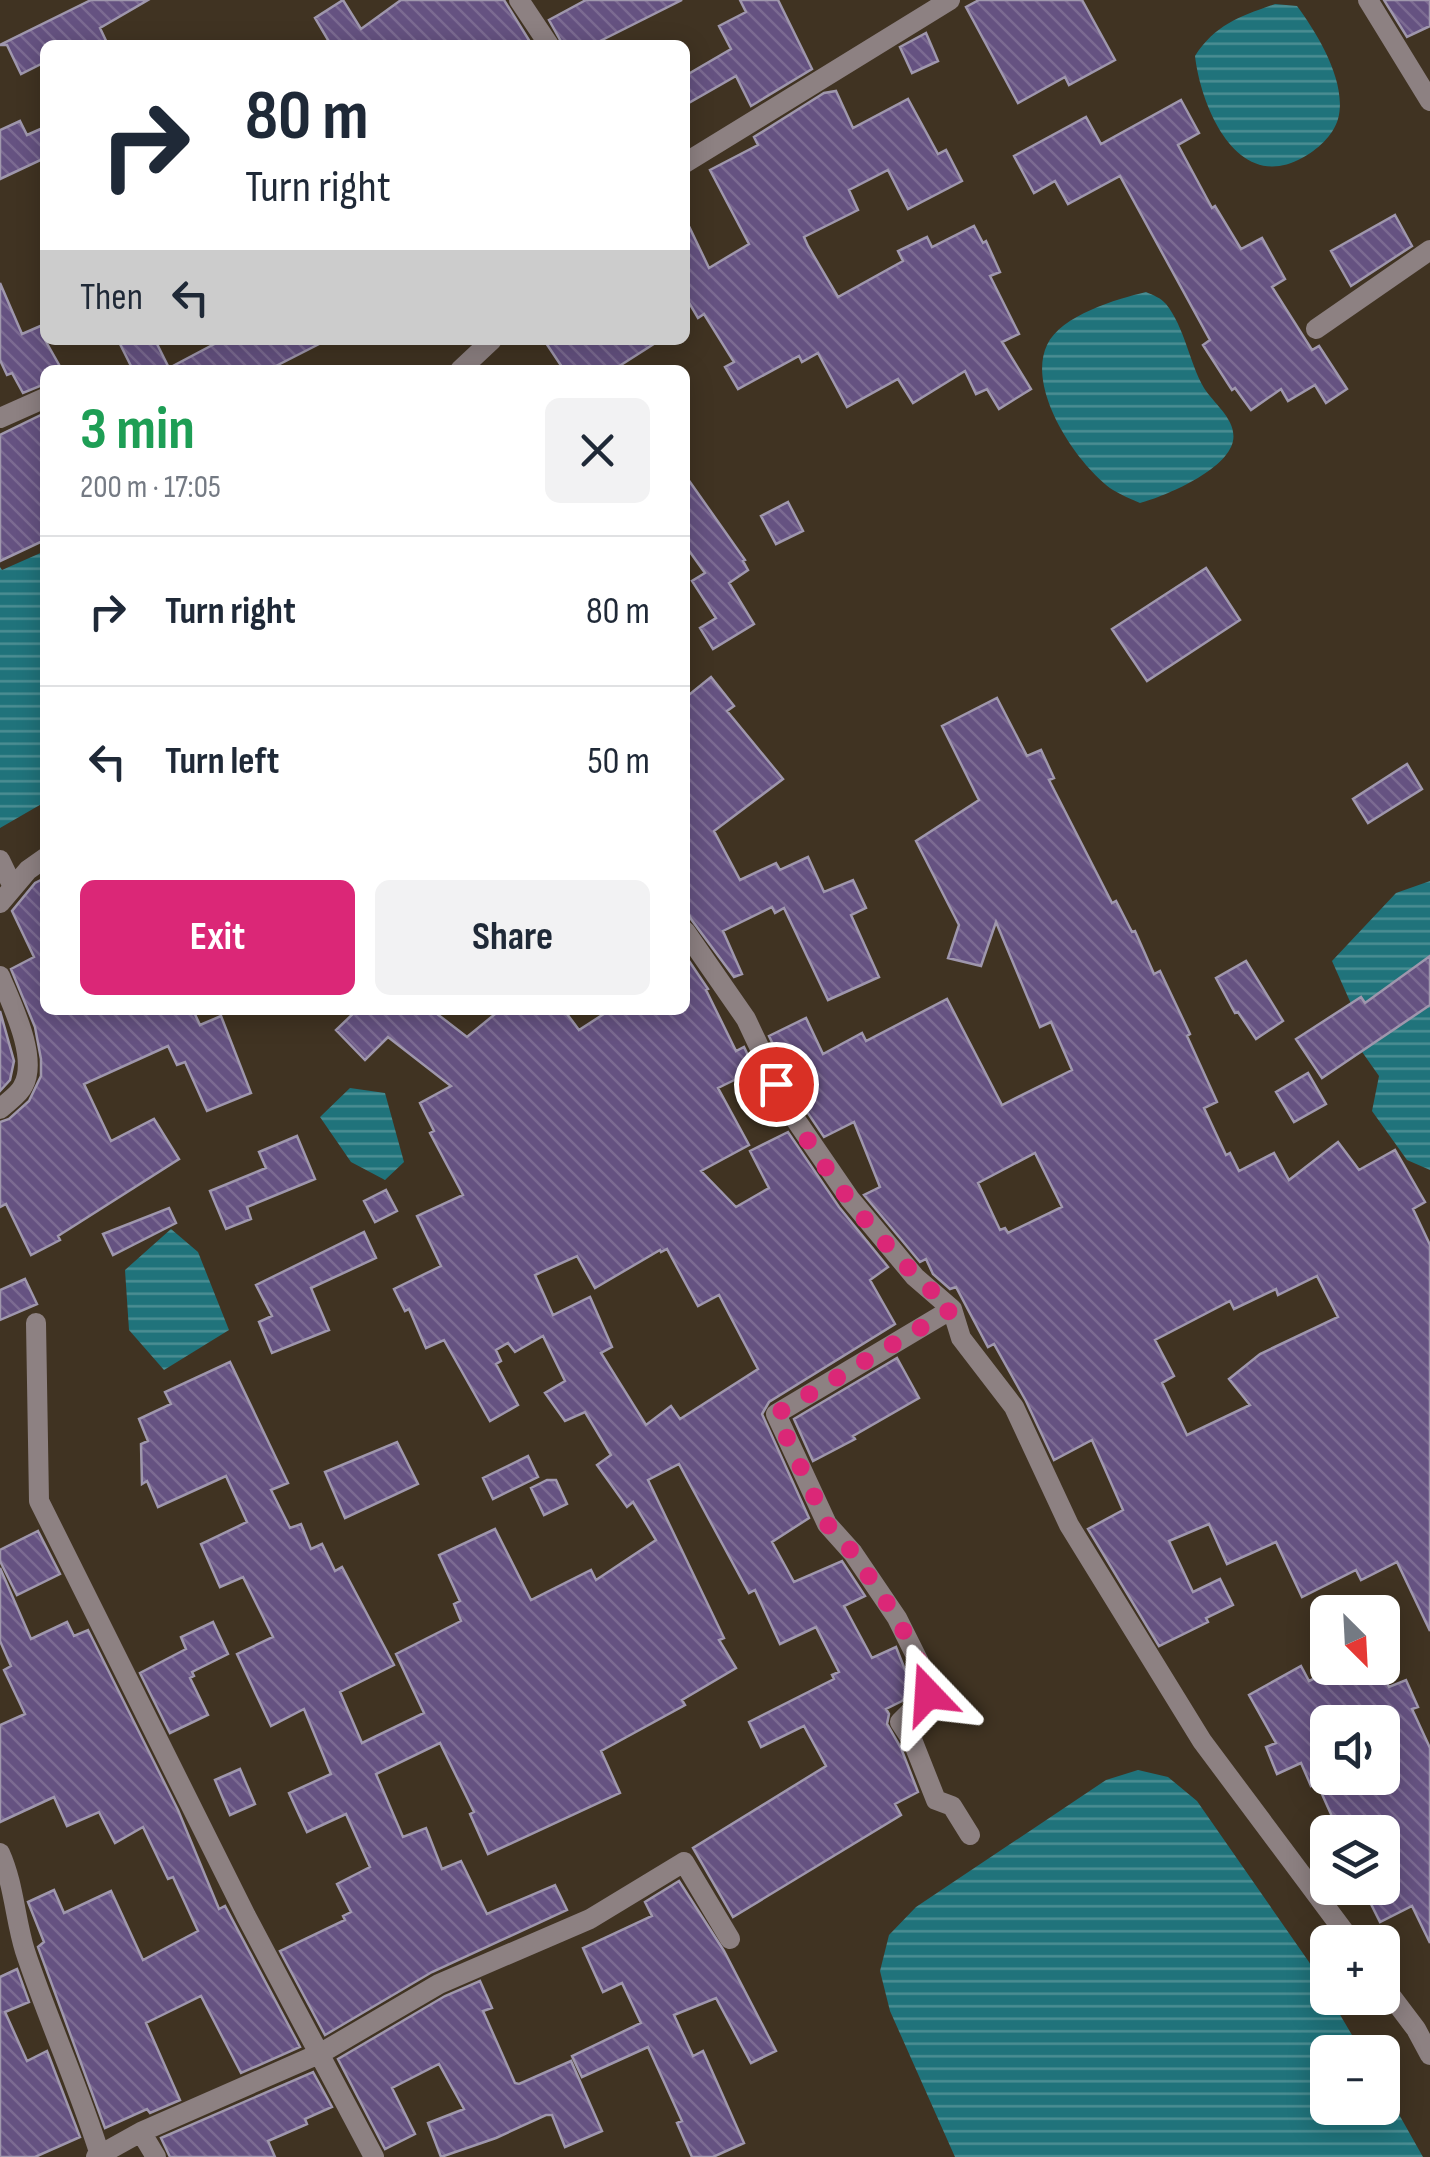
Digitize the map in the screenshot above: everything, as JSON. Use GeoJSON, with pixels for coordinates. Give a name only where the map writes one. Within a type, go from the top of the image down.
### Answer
{"type":"FeatureCollection","features":[{"type":"Feature","properties":{"kind":"street"},"geometry":{"type":"LineString","coordinates":[[519,0],[546,40]]}},
{"type":"Feature","properties":{"kind":"street"},"geometry":{"type":"LineString","coordinates":[[690,160],[950,0]]}},
{"type":"Feature","properties":{"kind":"street"},"geometry":{"type":"LineString","coordinates":[[1368,0],[1430,102]]}},
{"type":"Feature","properties":{"kind":"street"},"geometry":{"type":"LineString","coordinates":[[1316,329],[1430,250]]}},
{"type":"Feature","properties":{"kind":"street"},"geometry":{"type":"LineString","coordinates":[[465,365],[487,345]]}},
{"type":"Feature","properties":{"kind":"street"},"geometry":{"type":"LineString","coordinates":[[0,418],[40,400]]}},
{"type":"Feature","properties":{"kind":"street"},"geometry":{"type":"LineString","coordinates":[[0,860],[6,895]]}},
{"type":"Feature","properties":{"kind":"street"},"geometry":{"type":"LineString","coordinates":[[6,895],[40,863]]}},
{"type":"Feature","properties":{"kind":"street"},"geometry":{"type":"LineString","coordinates":[[690,938],[746,1019],[789,1110],[850,1199],[915,1277],[952,1309],[962,1338],[1014,1407],[1069,1525],[1202,1742],[1339,1925]]}},
{"type":"Feature","properties":{"kind":"street"},"geometry":{"type":"LineString","coordinates":[[0,976],[18,1018],[27,1075],[23,1088],[0,1109]]}},
{"type":"Feature","properties":{"kind":"street"},"geometry":{"type":"LineString","coordinates":[[952,1309],[776,1414],[827,1524],[853,1553],[897,1618],[921,1666],[928,1694],[900,1722],[914,1742],[936,1800],[952,1806],[970,1834]]}},
{"type":"Feature","properties":{"kind":"street"},"geometry":{"type":"LineString","coordinates":[[36,1323],[39,1501],[238,1899],[374,2157]]}},
{"type":"Feature","properties":{"kind":"street"},"geometry":{"type":"LineString","coordinates":[[0,1853],[24,1947],[56,2040],[82,2096],[98,2156],[141,2132],[321,2053],[438,1984],[590,1919],[684,1862],[730,1939]]}},
{"type":"Feature","properties":{"kind":"street"},"geometry":{"type":"LineString","coordinates":[[1400,2008],[1430,2055]]}},
{"type":"Feature","properties":{"kind":"street"},"geometry":{"type":"LineString","coordinates":[[141,2132],[156,2157]]}},
{"type":"Feature","properties":{"kind":"water"},"geometry":{"type":"Polygon","coordinates":[[[1275,4],[1297,6],[1313,30],[1335,75],[1340,105],[1336,125],[1324,142],[1302,158],[1279,166],[1259,164],[1241,155],[1226,140],[1205,99],[1195,56],[1220,29],[1275,4]]]}},
{"type":"Feature","properties":{"kind":"water"},"geometry":{"type":"Polygon","coordinates":[[[1146,292],[1162,300],[1172,313],[1204,388],[1232,426],[1233,441],[1220,462],[1208,472],[1140,503],[1113,490],[1071,445],[1049,404],[1042,363],[1047,345],[1064,325],[1091,310],[1146,292]]]}},
{"type":"Feature","properties":{"kind":"water"},"geometry":{"type":"Polygon","coordinates":[[[40,553],[40,805],[0,828],[0,567],[2,570],[40,553]]]}},
{"type":"Feature","properties":{"kind":"water"},"geometry":{"type":"Polygon","coordinates":[[[1430,881],[1430,1170],[1407,1160],[1372,1111],[1379,1076],[1353,1039],[1352,1006],[1332,961],[1396,893],[1430,881]]]}},
{"type":"Feature","properties":{"kind":"water"},"geometry":{"type":"Polygon","coordinates":[[[350,1088],[385,1093],[404,1162],[385,1180],[351,1162],[320,1117],[350,1088]]]}},
{"type":"Feature","properties":{"kind":"water"},"geometry":{"type":"Polygon","coordinates":[[[171,1229],[198,1252],[229,1330],[164,1370],[129,1330],[125,1270],[171,1229]]]}},
{"type":"Feature","properties":{"kind":"water"},"geometry":{"type":"Polygon","coordinates":[[[1138,1770],[1168,1777],[1197,1801],[1309,1962],[1310,2015],[1340,2015],[1352,2035],[1310,2035],[1310,2125],[1400,2125],[1400,2116],[1423,2157],[955,2157],[890,2011],[880,1971],[889,1935],[916,1907],[1106,1780],[1138,1770]]]}},
{"type":"Feature","properties":{"kind":"building"},"geometry":{"type":"Polygon","coordinates":[[[91,0],[148,0],[100,28],[106,40],[40,40],[40,64],[21,74],[7,45],[0,45],[91,0]]]}},
{"type":"Feature","properties":{"kind":"building"},"geometry":{"type":"Polygon","coordinates":[[[343,0],[361,29],[401,0],[504,0],[529,40],[328,40],[315,18],[343,0]]]}},
{"type":"Feature","properties":{"kind":"building"},"geometry":{"type":"Polygon","coordinates":[[[586,0],[682,0],[602,40],[560,40],[549,20],[586,0]]]}},
{"type":"Feature","properties":{"kind":"building"},"geometry":{"type":"Polygon","coordinates":[[[740,0],[778,0],[812,69],[751,106],[736,76],[690,102],[690,73],[731,49],[719,26],[746,12],[740,0]]]}},
{"type":"Feature","properties":{"kind":"building"},"geometry":{"type":"Polygon","coordinates":[[[979,0],[1082,0],[1115,60],[1069,85],[1065,77],[1018,103],[966,7],[979,0]]]}},
{"type":"Feature","properties":{"kind":"building"},"geometry":{"type":"Polygon","coordinates":[[[1384,0],[1430,0],[1430,26],[1407,37],[1384,0]]]}},
{"type":"Feature","properties":{"kind":"building"},"geometry":{"type":"Polygon","coordinates":[[[926,33],[938,61],[912,73],[900,47],[926,33]]]}},
{"type":"Feature","properties":{"kind":"building"},"geometry":{"type":"Polygon","coordinates":[[[836,91],[853,128],[908,99],[938,154],[946,150],[962,181],[908,209],[888,170],[849,190],[858,210],[804,237],[808,246],[838,297],[903,261],[898,251],[927,237],[932,247],[974,226],[983,243],[986,241],[1000,272],[990,276],[1019,334],[1002,342],[1031,389],[999,409],[987,389],[976,394],[965,371],[913,403],[898,379],[847,407],[818,353],[802,362],[799,356],[738,389],[725,367],[734,362],[704,314],[698,318],[690,304],[690,228],[709,268],[749,244],[710,170],[758,145],[754,137],[824,93],[836,91]]]}},
{"type":"Feature","properties":{"kind":"building"},"geometry":{"type":"Polygon","coordinates":[[[1181,100],[1199,133],[1178,145],[1212,208],[1215,206],[1241,249],[1262,238],[1285,279],[1272,287],[1312,350],[1319,346],[1347,389],[1326,403],[1315,385],[1288,401],[1281,389],[1251,410],[1235,388],[1232,390],[1203,345],[1210,340],[1120,176],[1068,204],[1055,181],[1034,193],[1014,156],[1086,117],[1101,144],[1181,100]]]}},
{"type":"Feature","properties":{"kind":"building"},"geometry":{"type":"Polygon","coordinates":[[[20,121],[27,135],[40,129],[40,160],[0,179],[0,130],[20,121]]]}},
{"type":"Feature","properties":{"kind":"building"},"geometry":{"type":"Polygon","coordinates":[[[1395,215],[1412,246],[1351,286],[1331,251],[1395,215]]]}},
{"type":"Feature","properties":{"kind":"building"},"geometry":{"type":"Polygon","coordinates":[[[0,283],[22,334],[40,326],[40,345],[48,345],[59,365],[40,365],[40,386],[23,393],[0,360],[0,283]]]}},
{"type":"Feature","properties":{"kind":"building"},"geometry":{"type":"Polygon","coordinates":[[[120,345],[158,345],[168,365],[130,365],[120,345]]]}},
{"type":"Feature","properties":{"kind":"building"},"geometry":{"type":"Polygon","coordinates":[[[213,345],[317,345],[278,365],[175,365],[213,345]]]}},
{"type":"Feature","properties":{"kind":"building"},"geometry":{"type":"Polygon","coordinates":[[[547,345],[652,345],[621,365],[561,365],[547,345]]]}},
{"type":"Feature","properties":{"kind":"building"},"geometry":{"type":"Polygon","coordinates":[[[40,415],[40,542],[0,561],[0,435],[40,415]]]}},
{"type":"Feature","properties":{"kind":"building"},"geometry":{"type":"Polygon","coordinates":[[[690,482],[745,560],[748,570],[729,583],[754,624],[713,649],[700,628],[716,618],[692,581],[705,573],[690,552],[690,482]]]}},
{"type":"Feature","properties":{"kind":"building"},"geometry":{"type":"Polygon","coordinates":[[[788,502],[803,531],[776,544],[761,516],[788,502]]]}},
{"type":"Feature","properties":{"kind":"building"},"geometry":{"type":"Polygon","coordinates":[[[1206,568],[1240,620],[1147,681],[1112,629],[1206,568]]]}},
{"type":"Feature","properties":{"kind":"building"},"geometry":{"type":"Polygon","coordinates":[[[711,677],[734,706],[727,711],[783,779],[714,831],[740,880],[776,863],[780,870],[808,857],[824,892],[853,880],[866,908],[851,915],[879,977],[828,1000],[784,908],[775,913],[772,907],[723,931],[742,974],[734,977],[691,919],[690,694],[711,677]]]}},
{"type":"Feature","properties":{"kind":"building"},"geometry":{"type":"Polygon","coordinates":[[[997,698],[1027,756],[1041,750],[1054,778],[1049,780],[1112,903],[1116,901],[1132,932],[1135,931],[1154,974],[1160,971],[1190,1034],[1187,1036],[1217,1102],[1204,1108],[1226,1155],[1230,1153],[1239,1171],[1274,1153],[1289,1180],[1338,1142],[1359,1170],[1395,1150],[1425,1202],[1413,1209],[1430,1245],[1430,1631],[1397,1562],[1361,1580],[1356,1570],[1302,1597],[1276,1542],[1227,1564],[1209,1524],[1169,1541],[1193,1592],[1220,1579],[1233,1605],[1159,1646],[1088,1529],[1123,1510],[1092,1440],[1054,1460],[994,1344],[988,1347],[956,1287],[950,1289],[933,1274],[926,1259],[920,1262],[864,1195],[880,1187],[854,1122],[824,1137],[801,1103],[769,1036],[806,1018],[823,1054],[862,1033],[866,1041],[947,999],[1002,1105],[1072,1070],[1051,1022],[1040,1027],[996,922],[981,966],[948,958],[959,925],[916,841],[979,800],[942,726],[997,698]],[[1035,1153],[978,1183],[1000,1230],[1005,1228],[1008,1233],[1062,1207],[1035,1153]],[[1317,1276],[1278,1295],[1276,1289],[1234,1309],[1230,1301],[1155,1340],[1174,1376],[1162,1383],[1187,1435],[1250,1405],[1229,1379],[1260,1354],[1338,1317],[1317,1276]]]}},
{"type":"Feature","properties":{"kind":"building"},"geometry":{"type":"Polygon","coordinates":[[[1407,764],[1422,789],[1368,823],[1353,799],[1407,764]]]}},
{"type":"Feature","properties":{"kind":"building"},"geometry":{"type":"Polygon","coordinates":[[[40,880],[40,1015],[195,1015],[200,1025],[221,1016],[251,1093],[207,1111],[185,1062],[177,1065],[168,1046],[84,1084],[111,1141],[154,1119],[179,1159],[58,1236],[60,1240],[31,1255],[6,1204],[0,1207],[0,1122],[29,1101],[41,1076],[35,1027],[11,969],[34,957],[12,911],[40,880]]]}},
{"type":"Feature","properties":{"kind":"building"},"geometry":{"type":"Polygon","coordinates":[[[1430,956],[1430,1005],[1322,1078],[1296,1039],[1361,997],[1365,1003],[1430,956]]]}},
{"type":"Feature","properties":{"kind":"building"},"geometry":{"type":"Polygon","coordinates":[[[1246,961],[1283,1021],[1256,1039],[1235,1013],[1216,978],[1246,961]]]}},
{"type":"Feature","properties":{"kind":"building"},"geometry":{"type":"Polygon","coordinates":[[[690,962],[708,989],[736,1051],[744,1047],[755,1070],[718,1088],[749,1145],[701,1171],[736,1207],[769,1188],[750,1151],[788,1132],[839,1207],[888,1267],[870,1280],[895,1324],[769,1402],[762,1414],[809,1518],[772,1542],[794,1582],[842,1561],[865,1596],[844,1606],[872,1658],[896,1647],[913,1690],[886,1709],[887,1724],[918,1792],[895,1804],[901,1815],[733,1917],[693,1848],[826,1766],[804,1726],[761,1747],[749,1722],[834,1679],[832,1675],[839,1672],[816,1627],[780,1644],[755,1590],[749,1593],[679,1464],[648,1480],[724,1638],[719,1640],[736,1668],[682,1700],[685,1705],[601,1751],[620,1793],[488,1854],[470,1814],[474,1812],[440,1743],[376,1774],[403,1837],[426,1828],[442,1869],[461,1861],[487,1914],[555,1885],[567,1910],[432,1972],[325,2035],[280,1951],[345,1920],[343,1916],[351,1912],[337,1884],[370,1867],[346,1814],[307,1832],[289,1793],[331,1774],[304,1709],[271,1726],[237,1654],[273,1637],[243,1577],[220,1587],[201,1544],[247,1522],[226,1476],[158,1507],[147,1481],[142,1484],[141,1444],[148,1441],[139,1419],[171,1404],[165,1392],[230,1362],[288,1483],[271,1490],[290,1528],[301,1524],[311,1549],[322,1544],[335,1571],[342,1567],[394,1665],[340,1692],[362,1743],[424,1713],[396,1654],[461,1621],[454,1604],[460,1601],[439,1555],[495,1529],[531,1600],[591,1570],[596,1580],[656,1540],[633,1502],[627,1507],[597,1465],[611,1455],[585,1412],[565,1421],[545,1393],[565,1381],[543,1336],[515,1352],[508,1343],[496,1350],[501,1361],[496,1364],[518,1405],[490,1421],[444,1340],[426,1348],[409,1309],[405,1311],[394,1289],[441,1266],[417,1216],[463,1195],[430,1133],[434,1131],[420,1103],[451,1086],[388,1037],[365,1060],[336,1030],[352,1015],[438,1015],[467,1037],[494,1015],[568,1015],[579,1030],[602,1015],[690,1015],[690,962]],[[667,1249],[595,1288],[577,1256],[535,1275],[553,1315],[590,1297],[612,1347],[601,1353],[646,1425],[671,1406],[680,1419],[758,1369],[719,1295],[698,1306],[667,1249]]]}},
{"type":"Feature","properties":{"kind":"building"},"geometry":{"type":"Polygon","coordinates":[[[0,1011],[14,1061],[10,1080],[0,1091],[0,1011]]]}},
{"type":"Feature","properties":{"kind":"building"},"geometry":{"type":"Polygon","coordinates":[[[1308,1073],[1326,1104],[1294,1122],[1276,1092],[1308,1073]]]}},
{"type":"Feature","properties":{"kind":"building"},"geometry":{"type":"Polygon","coordinates":[[[297,1136],[315,1179],[247,1207],[251,1219],[226,1229],[210,1191],[266,1168],[259,1152],[297,1136]]]}},
{"type":"Feature","properties":{"kind":"building"},"geometry":{"type":"Polygon","coordinates":[[[386,1190],[397,1211],[375,1222],[364,1201],[386,1190]]]}},
{"type":"Feature","properties":{"kind":"building"},"geometry":{"type":"Polygon","coordinates":[[[169,1208],[176,1223],[113,1255],[103,1234],[169,1208]]]}},
{"type":"Feature","properties":{"kind":"building"},"geometry":{"type":"Polygon","coordinates":[[[364,1232],[376,1258],[311,1288],[329,1330],[272,1353],[259,1322],[272,1316],[256,1285],[364,1232]]]}},
{"type":"Feature","properties":{"kind":"building"},"geometry":{"type":"Polygon","coordinates":[[[25,1279],[37,1304],[0,1320],[0,1290],[25,1279]]]}},
{"type":"Feature","properties":{"kind":"building"},"geometry":{"type":"Polygon","coordinates":[[[897,1358],[919,1398],[813,1461],[794,1419],[897,1358]]]}},
{"type":"Feature","properties":{"kind":"building"},"geometry":{"type":"Polygon","coordinates":[[[397,1442],[418,1484],[345,1518],[325,1472],[397,1442]]]}},
{"type":"Feature","properties":{"kind":"building"},"geometry":{"type":"Polygon","coordinates":[[[528,1456],[538,1477],[493,1499],[483,1478],[528,1456]]]}},
{"type":"Feature","properties":{"kind":"building"},"geometry":{"type":"Polygon","coordinates":[[[556,1480],[567,1504],[544,1515],[531,1488],[556,1480]]]}},
{"type":"Feature","properties":{"kind":"building"},"geometry":{"type":"Polygon","coordinates":[[[38,1531],[60,1574],[17,1595],[0,1561],[0,1550],[38,1531]]]}},
{"type":"Feature","properties":{"kind":"building"},"geometry":{"type":"Polygon","coordinates":[[[0,1568],[31,1639],[67,1622],[74,1636],[88,1630],[178,1810],[219,1909],[225,1906],[300,2047],[241,2073],[201,1996],[146,2023],[180,2100],[150,2113],[147,2109],[105,2128],[38,1947],[44,1942],[28,1902],[54,1890],[64,1913],[111,1891],[143,1960],[198,1931],[173,1877],[168,1879],[143,1827],[115,1843],[99,1812],[67,1826],[54,1797],[0,1822],[0,1725],[25,1714],[4,1670],[11,1666],[0,1641],[0,1568]]]}},
{"type":"Feature","properties":{"kind":"building"},"geometry":{"type":"Polygon","coordinates":[[[213,1622],[228,1654],[192,1672],[194,1676],[190,1678],[208,1715],[170,1733],[140,1673],[186,1649],[181,1637],[213,1622]]]}},
{"type":"Feature","properties":{"kind":"building"},"geometry":{"type":"Polygon","coordinates":[[[1301,1666],[1310,1685],[1389,1687],[1406,1680],[1418,1707],[1412,1709],[1430,1748],[1430,1943],[1412,1906],[1380,1922],[1372,1905],[1400,1905],[1400,1815],[1331,1815],[1322,1795],[1400,1795],[1400,1705],[1310,1705],[1310,1784],[1301,1763],[1277,1774],[1266,1747],[1276,1743],[1249,1695],[1301,1666]]]}},
{"type":"Feature","properties":{"kind":"building"},"geometry":{"type":"Polygon","coordinates":[[[240,1769],[255,1804],[230,1815],[215,1780],[240,1769]]]}},
{"type":"Feature","properties":{"kind":"building"},"geometry":{"type":"Polygon","coordinates":[[[679,1881],[724,1951],[776,2051],[751,2063],[716,1998],[674,2015],[693,2056],[703,2051],[744,2143],[713,2157],[692,2157],[677,2123],[682,2121],[648,2047],[582,2077],[572,2056],[641,2023],[622,1983],[603,1992],[583,1948],[652,1916],[645,1902],[679,1881]]]}},
{"type":"Feature","properties":{"kind":"building"},"geometry":{"type":"Polygon","coordinates":[[[17,1969],[29,2002],[5,2012],[27,2061],[47,2051],[80,2137],[35,2157],[0,2157],[0,1977],[17,1969]]]}},
{"type":"Feature","properties":{"kind":"building"},"geometry":{"type":"Polygon","coordinates":[[[480,1981],[492,2008],[483,2011],[515,2083],[571,2061],[602,2131],[565,2147],[552,2115],[546,2115],[441,2157],[428,2123],[464,2109],[439,2064],[392,2088],[415,2134],[385,2149],[338,2059],[445,1996],[480,1981]]]}},
{"type":"Feature","properties":{"kind":"building"},"geometry":{"type":"Polygon","coordinates":[[[313,2072],[332,2107],[305,2119],[307,2124],[268,2141],[275,2157],[170,2157],[161,2138],[313,2072]]]}},
{"type":"Feature","properties":{"kind":"route"},"geometry":{"type":"LineString","coordinates":[[776,1084],[789,1110],[850,1199],[915,1277],[952,1309],[776,1414],[827,1524],[853,1553],[897,1618],[921,1666],[928,1694]]}}]}
